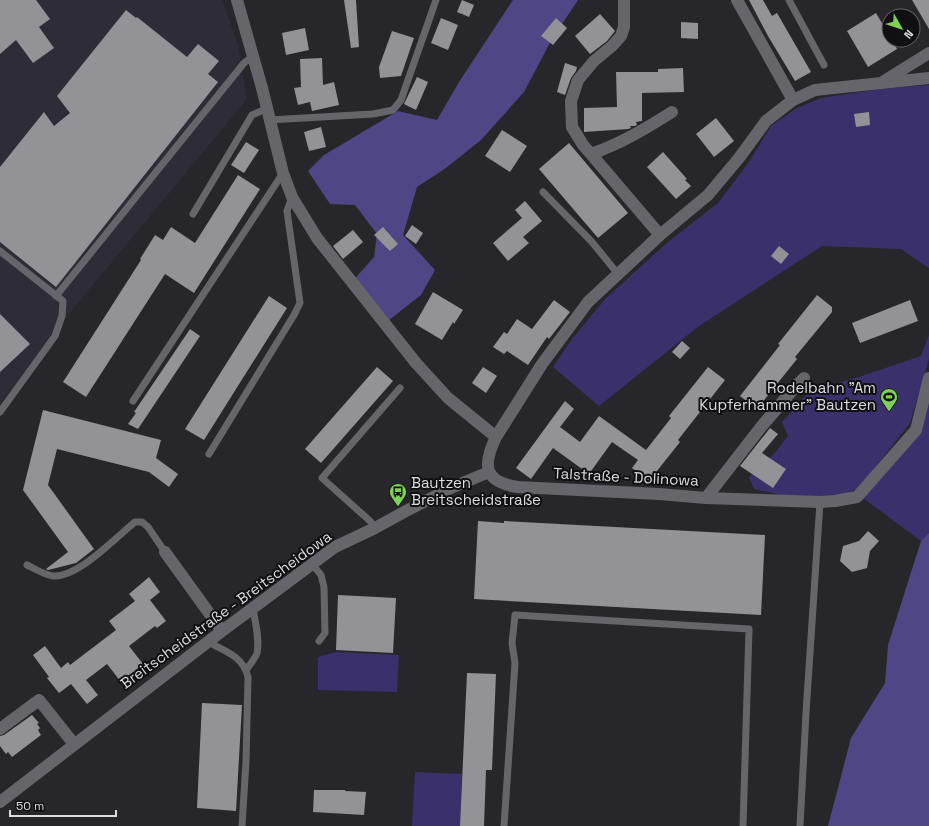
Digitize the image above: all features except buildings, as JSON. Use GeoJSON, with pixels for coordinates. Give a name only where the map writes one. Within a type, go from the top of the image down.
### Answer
{"type":"FeatureCollection","features":[{"type":"Feature","properties":{"kind":"street"},"geometry":{"type":"LineString","coordinates":[[237,0],[262,88],[283,173],[292,197],[317,238],[416,363],[448,398],[496,437]]}},
{"type":"Feature","properties":{"kind":"street"},"geometry":{"type":"LineString","coordinates":[[624,0],[624,27],[621,36],[612,46],[594,61],[578,80],[571,101],[572,127],[583,145],[660,235]]}},
{"type":"Feature","properties":{"kind":"street"},"geometry":{"type":"LineString","coordinates":[[737,0],[793,100]]}},
{"type":"Feature","properties":{"kind":"street"},"geometry":{"type":"LineString","coordinates":[[881,83],[929,53]]}},
{"type":"Feature","properties":{"kind":"street"},"geometry":{"type":"LineString","coordinates":[[489,472],[489,450],[496,437],[542,364],[588,302],[660,235],[708,195],[739,158],[766,121],[793,100],[815,90],[929,78]]}},
{"type":"Feature","properties":{"kind":"street"},"geometry":{"type":"LineString","coordinates":[[591,154],[631,138],[672,112]]}},
{"type":"Feature","properties":{"kind":"street","name":"Talstraße - Dolinowa"},"geometry":{"type":"LineString","coordinates":[[706,498],[761,427],[804,378]]}},
{"type":"Feature","properties":{"kind":"street","name":"Talstraße - Dolinowa"},"geometry":{"type":"LineString","coordinates":[[489,472],[492,478],[498,482],[506,486],[518,487],[659,494],[706,498],[820,502],[857,497],[916,430],[929,378]]}},
{"type":"Feature","properties":{"kind":"street","name":"Breitscheidstraße - Breitscheidowa"},"geometry":{"type":"LineString","coordinates":[[0,802],[222,631],[335,547],[454,487],[489,472]]}},
{"type":"Feature","properties":{"kind":"street"},"geometry":{"type":"LineString","coordinates":[[166,552],[222,631]]}},
{"type":"Feature","properties":{"kind":"street"},"geometry":{"type":"LineString","coordinates":[[0,729],[39,700],[74,744]]}},
{"type":"Feature","properties":{"kind":"lane"},"geometry":{"type":"LineString","coordinates":[[193,214],[252,115],[373,114],[393,110],[401,100],[436,0]]}},
{"type":"Feature","properties":{"kind":"lane"},"geometry":{"type":"LineString","coordinates":[[789,0],[824,64]]}},
{"type":"Feature","properties":{"kind":"lane"},"geometry":{"type":"LineString","coordinates":[[56,296],[244,63],[253,56]]}},
{"type":"Feature","properties":{"kind":"lane"},"geometry":{"type":"LineString","coordinates":[[133,401],[283,173]]}},
{"type":"Feature","properties":{"kind":"lane"},"geometry":{"type":"LineString","coordinates":[[543,192],[592,242],[618,274]]}},
{"type":"Feature","properties":{"kind":"lane"},"geometry":{"type":"LineString","coordinates":[[210,454],[300,303],[287,211],[292,197]]}},
{"type":"Feature","properties":{"kind":"lane"},"geometry":{"type":"LineString","coordinates":[[0,251],[63,301],[62,316],[55,336],[0,412]]}},
{"type":"Feature","properties":{"kind":"lane"},"geometry":{"type":"LineString","coordinates":[[375,528],[370,521],[322,478],[400,388]]}},
{"type":"Feature","properties":{"kind":"lane"},"geometry":{"type":"LineString","coordinates":[[800,826],[820,502]]}},
{"type":"Feature","properties":{"kind":"lane"},"geometry":{"type":"LineString","coordinates":[[27,565],[53,576],[69,573],[95,557],[135,522],[142,522],[148,527],[166,552]]}},
{"type":"Feature","properties":{"kind":"lane"},"geometry":{"type":"LineString","coordinates":[[312,564],[321,575],[324,587],[325,633],[319,641]]}},
{"type":"Feature","properties":{"kind":"lane"},"geometry":{"type":"LineString","coordinates":[[246,669],[253,662],[257,653],[257,632],[253,608]]}},
{"type":"Feature","properties":{"kind":"lane"},"geometry":{"type":"LineString","coordinates":[[504,826],[515,663],[512,643],[515,615],[750,629],[743,826]]}},
{"type":"Feature","properties":{"kind":"lane"},"geometry":{"type":"LineString","coordinates":[[208,642],[227,651],[243,662],[248,677],[249,705],[242,826]]}},
{"type":"Feature","properties":{"kind":"shaded area"},"geometry":{"type":"Polygon","coordinates":[[[0,0],[222,0],[238,45],[247,99],[52,334],[0,404],[0,0]]]}},
{"type":"Feature","properties":{"kind":"shaded area"},"geometry":{"type":"Polygon","coordinates":[[[513,0],[578,0],[552,39],[524,92],[481,140],[446,168],[417,187],[403,235],[435,270],[421,295],[384,324],[351,283],[374,257],[377,234],[355,205],[330,204],[308,171],[324,155],[398,111],[437,120],[459,82],[513,0]]]}},
{"type":"Feature","properties":{"kind":"shaded area"},"geometry":{"type":"Polygon","coordinates":[[[929,85],[929,268],[901,249],[822,246],[699,326],[599,406],[553,367],[572,339],[607,297],[668,242],[718,203],[749,162],[771,126],[797,108],[821,98],[881,89],[929,85]]]}},
{"type":"Feature","properties":{"kind":"shaded area"},"geometry":{"type":"Polygon","coordinates":[[[929,335],[929,359],[910,423],[858,489],[836,497],[790,497],[754,489],[749,477],[775,453],[788,436],[782,422],[810,391],[859,377],[921,356],[929,335]]]}},
{"type":"Feature","properties":{"kind":"shaded area"},"geometry":{"type":"Polygon","coordinates":[[[929,402],[929,533],[921,541],[863,498],[929,402]]]}},
{"type":"Feature","properties":{"kind":"shaded area"},"geometry":{"type":"Polygon","coordinates":[[[929,533],[929,826],[828,826],[851,738],[885,683],[888,645],[921,541],[929,533]]]}},
{"type":"Feature","properties":{"kind":"shaded area"},"geometry":{"type":"Polygon","coordinates":[[[336,652],[399,655],[397,692],[318,690],[318,657],[336,652]]]}},
{"type":"Feature","properties":{"kind":"shaded area"},"geometry":{"type":"Polygon","coordinates":[[[415,772],[462,774],[460,826],[412,826],[415,772]]]}},
{"type":"Feature","properties":{"kind":"place","name":"Rodelbahn \"Am Kupferhammer\" Bautzen"},"geometry":{"type":"Point","coordinates":[889,412]}},
{"type":"Feature","properties":{"kind":"place","name":"Bautzen Breitscheidstraße"},"geometry":{"type":"Point","coordinates":[398,507]}}]}
